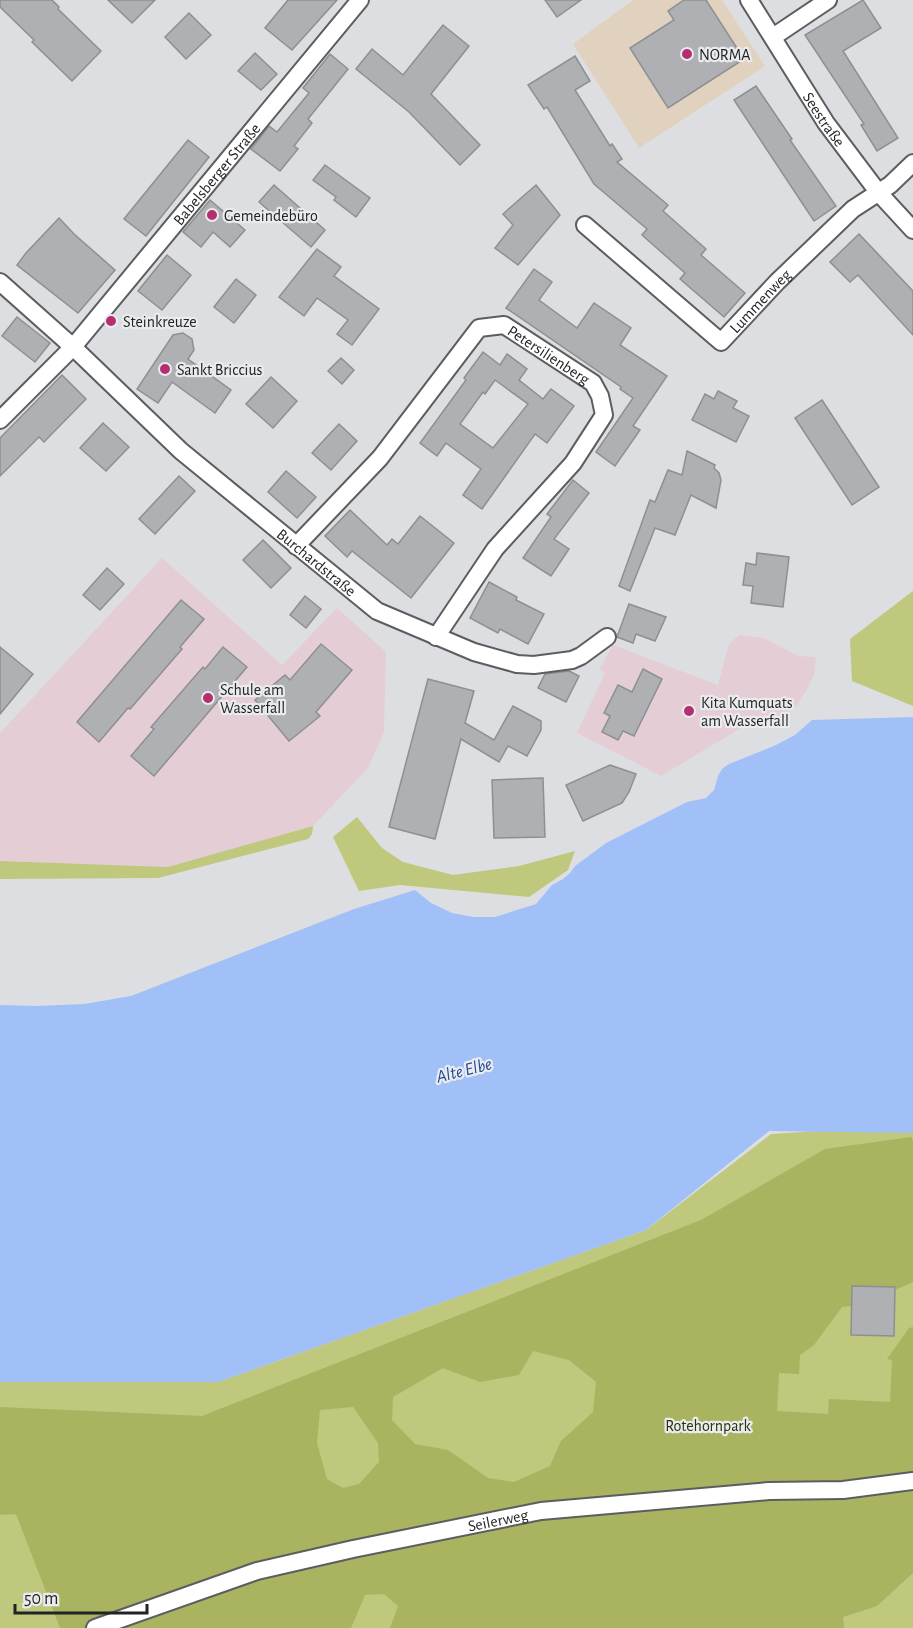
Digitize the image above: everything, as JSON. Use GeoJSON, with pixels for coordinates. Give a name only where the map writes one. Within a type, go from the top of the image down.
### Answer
{"type":"FeatureCollection","features":[{"type":"Feature","properties":{"kind":"street","name":"Babelsberger Straße"},"geometry":{"type":"LineString","coordinates":[[0,420],[74,347],[360,0]]}},
{"type":"Feature","properties":{"kind":"street","name":"Seestraße"},"geometry":{"type":"LineString","coordinates":[[749,0],[826,123],[878,192],[913,230]]}},
{"type":"Feature","properties":{"kind":"street"},"geometry":{"type":"LineString","coordinates":[[773,37],[828,0]]}},
{"type":"Feature","properties":{"kind":"street"},"geometry":{"type":"LineString","coordinates":[[878,192],[913,163]]}},
{"type":"Feature","properties":{"kind":"street","name":"Lummenweg"},"geometry":{"type":"LineString","coordinates":[[585,225],[721,342],[777,282],[853,209],[878,192]]}},
{"type":"Feature","properties":{"kind":"street","name":"Burchardstraße"},"geometry":{"type":"LineString","coordinates":[[0,282],[74,347],[181,451],[377,611],[436,637],[501,661],[534,665],[572,660],[607,638]]}},
{"type":"Feature","properties":{"kind":"street","name":"Petersilienberg"},"geometry":{"type":"LineString","coordinates":[[296,546],[380,458],[479,328],[504,325],[593,382],[600,396],[603,415],[573,463],[495,549],[436,637]]}},
{"type":"Feature","properties":{"kind":"street","name":"Seilerweg"},"geometry":{"type":"LineString","coordinates":[[95,1628],[257,1571],[541,1510],[769,1491],[843,1490],[913,1481]]}},
{"type":"Feature","properties":{"kind":"shaded area"},"geometry":{"type":"Polygon","coordinates":[[[633,0],[722,0],[765,66],[639,148],[573,44],[633,0]]]}},
{"type":"Feature","properties":{"kind":"shaded area","name":"Schule am Wasserfall"},"geometry":{"type":"Polygon","coordinates":[[[162,558],[282,665],[337,608],[386,652],[384,732],[368,768],[313,826],[168,867],[0,861],[0,733],[162,558]]]}},
{"type":"Feature","properties":{"kind":"shaded area","name":"Kita Kumquats am Wasserfall"},"geometry":{"type":"Polygon","coordinates":[[[739,635],[764,638],[798,656],[816,657],[814,675],[806,691],[797,705],[783,717],[770,724],[758,718],[661,776],[577,733],[605,673],[599,670],[613,645],[718,685],[729,644],[739,635]]]}},
{"type":"Feature","properties":{"kind":"green space"},"geometry":{"type":"Polygon","coordinates":[[[913,591],[913,706],[852,681],[850,639],[913,591]]]}},
{"type":"Feature","properties":{"kind":"green space"},"geometry":{"type":"Polygon","coordinates":[[[357,817],[382,848],[403,862],[453,875],[519,866],[575,851],[568,870],[529,897],[400,885],[359,891],[333,837],[357,817]]]}},
{"type":"Feature","properties":{"kind":"green space"},"geometry":{"type":"Polygon","coordinates":[[[313,826],[312,834],[308,839],[158,878],[0,879],[0,861],[168,867],[313,826]]]}},
{"type":"Feature","properties":{"kind":"green space","name":"Rotehornpark"},"geometry":{"type":"Polygon","coordinates":[[[913,1125],[913,1628],[0,1628],[0,1382],[218,1382],[646,1230],[771,1134],[913,1125]]]}},
{"type":"Feature","properties":{"kind":"green space","name":"Rotehornpark"},"geometry":{"type":"Polygon","coordinates":[[[911,1137],[913,1140],[913,1282],[895,1290],[852,1286],[851,1306],[842,1307],[814,1345],[800,1355],[799,1374],[779,1373],[777,1411],[828,1414],[829,1399],[890,1402],[892,1360],[887,1359],[909,1328],[913,1327],[913,1573],[877,1606],[843,1617],[844,1628],[390,1628],[398,1606],[384,1594],[365,1595],[351,1628],[60,1628],[16,1514],[0,1515],[0,1407],[202,1416],[701,1220],[825,1149],[911,1137]],[[533,1351],[519,1375],[480,1382],[443,1368],[393,1397],[392,1420],[415,1444],[448,1450],[488,1478],[514,1482],[550,1466],[561,1441],[593,1412],[596,1382],[569,1360],[533,1351]],[[353,1407],[320,1410],[317,1443],[327,1479],[343,1488],[359,1484],[379,1462],[378,1443],[353,1407]]]}},
{"type":"Feature","properties":{"kind":"water","name":"Alte Elbe"},"geometry":{"type":"Polygon","coordinates":[[[913,717],[913,1133],[769,1131],[646,1230],[218,1382],[0,1382],[0,1005],[84,1004],[131,996],[354,909],[415,890],[431,903],[452,913],[473,917],[495,917],[536,904],[552,885],[563,879],[575,866],[606,843],[687,802],[706,798],[714,790],[722,769],[795,735],[812,720],[913,717]]]}},
{"type":"Feature","properties":{"kind":"building"},"geometry":{"type":"Polygon","coordinates":[[[0,0],[52,0],[59,7],[58,9],[101,51],[72,81],[0,7],[0,0]]]}},
{"type":"Feature","properties":{"kind":"building"},"geometry":{"type":"Polygon","coordinates":[[[108,0],[155,0],[132,23],[108,0]]]}},
{"type":"Feature","properties":{"kind":"building"},"geometry":{"type":"Polygon","coordinates":[[[288,0],[337,0],[292,50],[265,28],[288,0]]]}},
{"type":"Feature","properties":{"kind":"building"},"geometry":{"type":"Polygon","coordinates":[[[545,0],[581,0],[557,17],[545,0]]]}},
{"type":"Feature","properties":{"kind":"building","name":"NORMA"},"geometry":{"type":"Polygon","coordinates":[[[684,0],[706,0],[744,59],[668,108],[630,48],[674,20],[668,11],[684,0]]]}},
{"type":"Feature","properties":{"kind":"building"},"geometry":{"type":"Polygon","coordinates":[[[863,0],[881,28],[843,51],[898,138],[877,151],[861,125],[864,124],[805,35],[863,0]]]}},
{"type":"Feature","properties":{"kind":"building"},"geometry":{"type":"Polygon","coordinates":[[[189,13],[211,35],[186,59],[165,37],[189,13]]]}},
{"type":"Feature","properties":{"kind":"building"},"geometry":{"type":"Polygon","coordinates":[[[443,25],[469,46],[431,94],[480,145],[460,165],[409,112],[356,69],[372,49],[403,75],[443,25]]]}},
{"type":"Feature","properties":{"kind":"building"},"geometry":{"type":"Polygon","coordinates":[[[255,53],[277,74],[261,90],[238,71],[255,53]]]}},
{"type":"Feature","properties":{"kind":"building"},"geometry":{"type":"Polygon","coordinates":[[[330,54],[348,69],[308,119],[312,123],[294,146],[298,149],[280,171],[251,149],[269,126],[277,132],[309,93],[303,88],[330,54]]]}},
{"type":"Feature","properties":{"kind":"building"},"geometry":{"type":"Polygon","coordinates":[[[575,56],[590,81],[575,90],[610,146],[612,144],[622,159],[617,162],[668,205],[663,211],[706,249],[701,255],[745,293],[724,317],[680,279],[685,273],[642,235],[647,229],[594,184],[547,107],[544,109],[528,85],[575,56]]]}},
{"type":"Feature","properties":{"kind":"building"},"geometry":{"type":"Polygon","coordinates":[[[756,86],[836,206],[814,221],[734,100],[756,86]]]}},
{"type":"Feature","properties":{"kind":"building"},"geometry":{"type":"Polygon","coordinates":[[[188,140],[209,157],[146,236],[124,219],[188,140]]]}},
{"type":"Feature","properties":{"kind":"building"},"geometry":{"type":"Polygon","coordinates":[[[325,165],[370,198],[356,217],[334,200],[336,197],[313,180],[325,165]]]}},
{"type":"Feature","properties":{"kind":"building"},"geometry":{"type":"Polygon","coordinates":[[[274,185],[325,230],[311,247],[259,202],[274,185]]]}},
{"type":"Feature","properties":{"kind":"building"},"geometry":{"type":"Polygon","coordinates":[[[536,185],[560,215],[518,265],[495,248],[513,225],[503,214],[536,185]]]}},
{"type":"Feature","properties":{"kind":"building","name":"Gemeindebüro"},"geometry":{"type":"Polygon","coordinates":[[[210,200],[245,230],[230,247],[213,232],[201,247],[183,232],[210,200]]]}},
{"type":"Feature","properties":{"kind":"building"},"geometry":{"type":"Polygon","coordinates":[[[59,218],[115,270],[78,313],[17,265],[59,218]]]}},
{"type":"Feature","properties":{"kind":"building"},"geometry":{"type":"Polygon","coordinates":[[[859,234],[913,291],[913,335],[858,275],[850,282],[830,262],[859,234]]]}},
{"type":"Feature","properties":{"kind":"building"},"geometry":{"type":"Polygon","coordinates":[[[317,249],[341,267],[334,276],[379,309],[352,345],[337,334],[348,320],[317,298],[304,316],[279,297],[317,249]]]}},
{"type":"Feature","properties":{"kind":"building"},"geometry":{"type":"Polygon","coordinates":[[[167,255],[191,275],[162,310],[138,291],[167,255]]]}},
{"type":"Feature","properties":{"kind":"building"},"geometry":{"type":"Polygon","coordinates":[[[534,269],[552,282],[539,300],[577,328],[594,303],[631,328],[620,345],[667,376],[633,426],[640,430],[615,466],[596,452],[633,398],[620,389],[621,387],[506,308],[534,269]]]}},
{"type":"Feature","properties":{"kind":"building"},"geometry":{"type":"Polygon","coordinates":[[[236,279],[256,295],[234,323],[214,307],[236,279]]]}},
{"type":"Feature","properties":{"kind":"building"},"geometry":{"type":"Polygon","coordinates":[[[17,317],[50,343],[35,362],[2,336],[17,317]]]}},
{"type":"Feature","properties":{"kind":"building"},"geometry":{"type":"Polygon","coordinates":[[[183,333],[192,339],[194,350],[188,359],[231,390],[215,413],[172,382],[158,403],[137,389],[173,335],[183,333]]]}},
{"type":"Feature","properties":{"kind":"building"},"geometry":{"type":"Polygon","coordinates":[[[483,352],[500,365],[507,354],[527,369],[519,380],[543,399],[551,389],[574,406],[547,443],[535,434],[482,509],[463,495],[481,469],[446,443],[437,456],[420,443],[466,380],[464,378],[483,352]],[[495,380],[485,394],[483,392],[460,424],[493,448],[528,404],[495,380]]]}},
{"type":"Feature","properties":{"kind":"building"},"geometry":{"type":"Polygon","coordinates":[[[341,358],[354,370],[342,384],[328,371],[341,358]]]}},
{"type":"Feature","properties":{"kind":"building"},"geometry":{"type":"Polygon","coordinates":[[[62,375],[86,399],[44,442],[39,437],[0,476],[0,438],[62,375]]]}},
{"type":"Feature","properties":{"kind":"building"},"geometry":{"type":"Polygon","coordinates":[[[271,377],[297,401],[273,428],[246,404],[271,377]]]}},
{"type":"Feature","properties":{"kind":"building"},"geometry":{"type":"Polygon","coordinates":[[[718,391],[737,401],[733,408],[749,416],[736,442],[692,420],[705,394],[714,399],[718,391]]]}},
{"type":"Feature","properties":{"kind":"building"},"geometry":{"type":"Polygon","coordinates":[[[822,400],[879,487],[852,505],[795,418],[822,400]]]}},
{"type":"Feature","properties":{"kind":"building"},"geometry":{"type":"Polygon","coordinates":[[[103,423],[129,447],[106,471],[80,448],[103,423]]]}},
{"type":"Feature","properties":{"kind":"building"},"geometry":{"type":"Polygon","coordinates":[[[339,424],[357,441],[331,470],[312,453],[339,424]]]}},
{"type":"Feature","properties":{"kind":"building"},"geometry":{"type":"Polygon","coordinates":[[[687,451],[715,465],[714,468],[721,480],[716,508],[691,495],[675,535],[655,528],[630,591],[619,586],[650,500],[655,502],[668,470],[682,475],[687,451]]]}},
{"type":"Feature","properties":{"kind":"building"},"geometry":{"type":"Polygon","coordinates":[[[286,471],[316,497],[297,518],[268,492],[286,471]]]}},
{"type":"Feature","properties":{"kind":"building"},"geometry":{"type":"Polygon","coordinates":[[[179,476],[195,491],[155,534],[139,519],[179,476]]]}},
{"type":"Feature","properties":{"kind":"building"},"geometry":{"type":"Polygon","coordinates":[[[573,480],[589,493],[554,539],[569,549],[551,576],[523,558],[551,517],[547,514],[573,480]]]}},
{"type":"Feature","properties":{"kind":"building"},"geometry":{"type":"Polygon","coordinates":[[[350,510],[387,545],[392,539],[398,544],[420,516],[454,543],[411,598],[352,551],[347,557],[325,536],[350,510]]]}},
{"type":"Feature","properties":{"kind":"building"},"geometry":{"type":"Polygon","coordinates":[[[263,540],[291,568],[271,588],[243,560],[263,540]]]}},
{"type":"Feature","properties":{"kind":"building"},"geometry":{"type":"Polygon","coordinates":[[[757,553],[789,557],[783,607],[751,603],[753,586],[743,585],[746,563],[756,565],[757,553]]]}},
{"type":"Feature","properties":{"kind":"building"},"geometry":{"type":"Polygon","coordinates":[[[107,568],[124,584],[100,610],[83,595],[107,568]]]}},
{"type":"Feature","properties":{"kind":"building"},"geometry":{"type":"Polygon","coordinates":[[[489,582],[517,597],[516,600],[544,614],[528,644],[500,629],[498,633],[470,618],[489,582]]]}},
{"type":"Feature","properties":{"kind":"building"},"geometry":{"type":"Polygon","coordinates":[[[305,596],[321,609],[306,628],[290,615],[305,596]]]}},
{"type":"Feature","properties":{"kind":"building"},"geometry":{"type":"Polygon","coordinates":[[[181,600],[204,619],[180,647],[182,649],[99,742],[77,722],[181,600]]]}},
{"type":"Feature","properties":{"kind":"building"},"geometry":{"type":"Polygon","coordinates":[[[629,604],[666,617],[655,641],[636,634],[633,643],[617,637],[629,604]]]}},
{"type":"Feature","properties":{"kind":"building"},"geometry":{"type":"Polygon","coordinates":[[[321,644],[352,670],[316,712],[320,716],[289,741],[255,700],[285,675],[290,680],[321,644]]]}},
{"type":"Feature","properties":{"kind":"building"},"geometry":{"type":"Polygon","coordinates":[[[0,647],[33,674],[0,714],[0,647]]]}},
{"type":"Feature","properties":{"kind":"building"},"geometry":{"type":"Polygon","coordinates":[[[223,647],[247,667],[154,776],[131,756],[154,729],[151,727],[223,647]]]}},
{"type":"Feature","properties":{"kind":"building"},"geometry":{"type":"Polygon","coordinates":[[[643,669],[662,679],[634,736],[623,731],[618,740],[602,732],[610,716],[604,713],[618,685],[632,692],[643,669]]]}},
{"type":"Feature","properties":{"kind":"building"},"geometry":{"type":"Polygon","coordinates":[[[569,671],[579,676],[566,702],[538,688],[545,674],[569,671]]]}},
{"type":"Feature","properties":{"kind":"building"},"geometry":{"type":"Polygon","coordinates":[[[428,679],[474,691],[465,723],[494,740],[513,706],[541,721],[541,730],[527,756],[508,746],[499,762],[461,739],[435,839],[389,827],[428,679]]]}},
{"type":"Feature","properties":{"kind":"building"},"geometry":{"type":"Polygon","coordinates":[[[610,765],[636,774],[629,792],[622,803],[583,821],[566,785],[610,765]]]}},
{"type":"Feature","properties":{"kind":"building"},"geometry":{"type":"Polygon","coordinates":[[[543,778],[545,837],[494,838],[492,780],[543,778]]]}},
{"type":"Feature","properties":{"kind":"building"},"geometry":{"type":"Polygon","coordinates":[[[852,1286],[895,1287],[894,1336],[851,1335],[852,1286]]]}},
{"type":"Feature","properties":{"kind":"place","name":"NORMA"},"geometry":{"type":"Point","coordinates":[687,54]}},
{"type":"Feature","properties":{"kind":"place","name":"Gemeindebüro"},"geometry":{"type":"Point","coordinates":[212,215]}},
{"type":"Feature","properties":{"kind":"place","name":"Steinkreuze"},"geometry":{"type":"Point","coordinates":[111,321]}},
{"type":"Feature","properties":{"kind":"place","name":"Sankt Briccius"},"geometry":{"type":"Point","coordinates":[165,369]}},
{"type":"Feature","properties":{"kind":"place","name":"Schule am Wasserfall"},"geometry":{"type":"Point","coordinates":[208,698]}},
{"type":"Feature","properties":{"kind":"place","name":"Kita Kumquats am Wasserfall"},"geometry":{"type":"Point","coordinates":[689,711]}}]}
